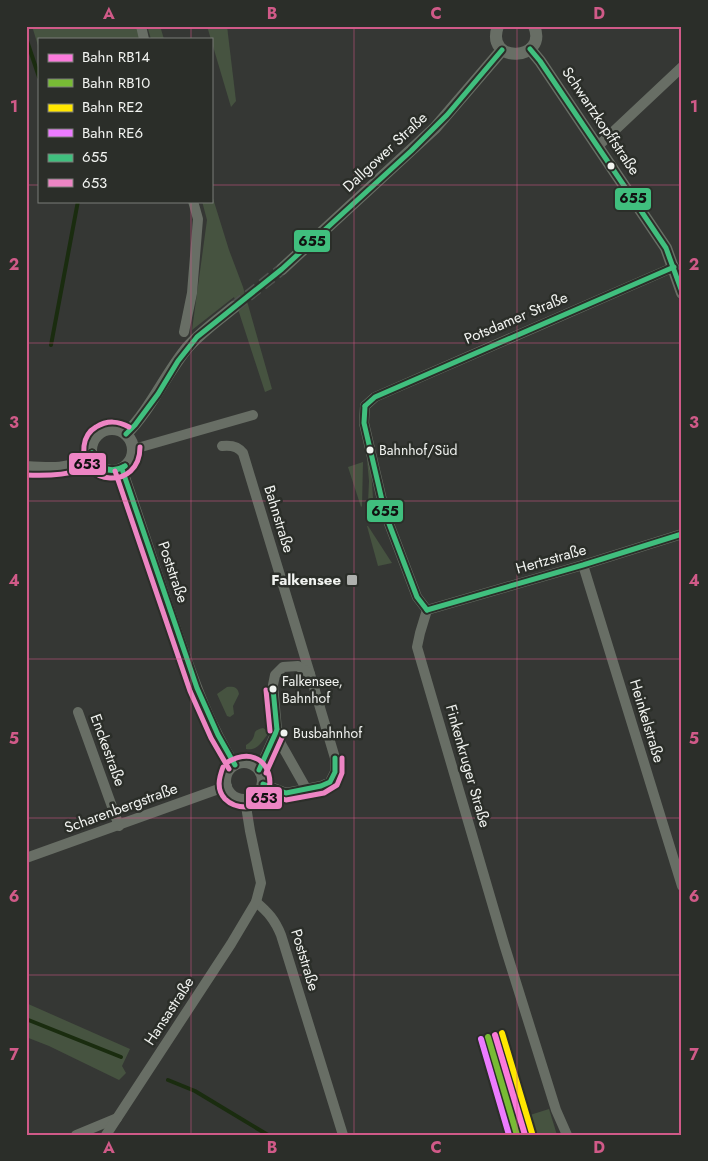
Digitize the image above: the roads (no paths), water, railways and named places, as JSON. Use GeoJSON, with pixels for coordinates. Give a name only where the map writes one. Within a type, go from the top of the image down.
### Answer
{"type":"FeatureCollection","features":[{"type":"Feature","properties":{"kind":"street"},"geometry":{"type":"LineString","coordinates":[[498,26],[496,38],[502,50],[513,55],[519,55],[530,49],[536,37],[534,26]]}},
{"type":"Feature","properties":{"kind":"street","name":"Schwartzkopffstraße"},"geometry":{"type":"LineString","coordinates":[[530,49],[598,146],[678,266],[682,293]]}},
{"type":"Feature","properties":{"kind":"street","name":"Dallgower Straße"},"geometry":{"type":"LineString","coordinates":[[282,269],[429,134],[502,50]]}},
{"type":"Feature","properties":{"kind":"street"},"geometry":{"type":"LineString","coordinates":[[598,146],[682,67]]}},
{"type":"Feature","properties":{"kind":"street"},"geometry":{"type":"LineString","coordinates":[[184,332],[192,293],[198,219],[193,202]]}},
{"type":"Feature","properties":{"kind":"street","name":"Potsdamer Straße"},"geometry":{"type":"LineString","coordinates":[[427,610],[417,597],[385,513],[364,423],[365,406],[376,397],[678,266]]}},
{"type":"Feature","properties":{"kind":"street"},"geometry":{"type":"LineString","coordinates":[[126,434],[158,394],[187,349],[209,327],[234,307]]}},
{"type":"Feature","properties":{"kind":"street"},"geometry":{"type":"LineString","coordinates":[[134,448],[253,415]]}},
{"type":"Feature","properties":{"kind":"street"},"geometry":{"type":"LineString","coordinates":[[109,429],[115,429],[126,434],[134,448],[132,458],[122,469],[115,471],[101,468],[92,458],[91,448],[98,434],[109,429]]}},
{"type":"Feature","properties":{"kind":"street","name":"Bahnstraße"},"geometry":{"type":"LineString","coordinates":[[222,446],[234,446],[243,453],[335,758],[335,772],[330,782],[306,790],[286,793],[263,784]]}},
{"type":"Feature","properties":{"kind":"street"},"geometry":{"type":"LineString","coordinates":[[26,467],[56,470],[80,464],[92,458]]}},
{"type":"Feature","properties":{"kind":"street","name":"Poststraße"},"geometry":{"type":"LineString","coordinates":[[122,469],[190,670],[206,711],[234,766]]}},
{"type":"Feature","properties":{"kind":"street","name":"Hertzstraße"},"geometry":{"type":"LineString","coordinates":[[427,610],[682,534]]}},
{"type":"Feature","properties":{"kind":"street","name":"Heinkelstraße"},"geometry":{"type":"LineString","coordinates":[[582,565],[682,886]]}},
{"type":"Feature","properties":{"kind":"street","name":"Finkenkruger Straße"},"geometry":{"type":"LineString","coordinates":[[427,610],[417,647],[504,944],[556,1110],[567,1135]]}},
{"type":"Feature","properties":{"kind":"street"},"geometry":{"type":"LineString","coordinates":[[306,790],[282,744],[278,730],[273,689],[275,675],[283,666],[298,666],[310,674]]}},
{"type":"Feature","properties":{"kind":"street","name":"Enckestraße"},"geometry":{"type":"LineString","coordinates":[[78,712],[119,826]]}},
{"type":"Feature","properties":{"kind":"street"},"geometry":{"type":"LineString","coordinates":[[259,770],[278,730]]}},
{"type":"Feature","properties":{"kind":"street"},"geometry":{"type":"LineString","coordinates":[[240,763],[248,763],[259,770],[263,784],[257,795],[245,800],[234,796],[227,786],[227,774],[234,766],[240,763]]}},
{"type":"Feature","properties":{"kind":"street","name":"Scharenbergstraße"},"geometry":{"type":"LineString","coordinates":[[26,858],[227,786]]}},
{"type":"Feature","properties":{"kind":"street"},"geometry":{"type":"LineString","coordinates":[[245,800],[261,883],[256,902]]}},
{"type":"Feature","properties":{"kind":"street","name":"Poststraße"},"geometry":{"type":"LineString","coordinates":[[256,902],[275,920],[281,935],[343,1135]]}},
{"type":"Feature","properties":{"kind":"street","name":"Hansastraße"},"geometry":{"type":"LineString","coordinates":[[106,1135],[256,902]]}},
{"type":"Feature","properties":{"kind":"street"},"geometry":{"type":"LineString","coordinates":[[76,1135],[118,1118]]}},
{"type":"Feature","properties":{"kind":"street"},"geometry":{"type":"LineString","coordinates":[[115,1135],[118,1118]]}},
{"type":"Feature","properties":{"kind":"waterway"},"geometry":{"type":"LineString","coordinates":[[26,38],[38,74]]}},
{"type":"Feature","properties":{"kind":"waterway"},"geometry":{"type":"LineString","coordinates":[[51,345],[78,202]]}},
{"type":"Feature","properties":{"kind":"waterway"},"geometry":{"type":"LineString","coordinates":[[26,1019],[121,1057]]}},
{"type":"Feature","properties":{"kind":"waterway"},"geometry":{"type":"LineString","coordinates":[[168,1080],[195,1091],[268,1135]]}},
{"type":"Feature","properties":{"kind":"tunnel"},"geometry":{"type":"LineString","coordinates":[[234,307],[282,269]]}},
{"type":"Feature","properties":{"kind":"rail line","name":"RE2"},"geometry":{"type":"LineString","coordinates":[[502,1033],[532,1133]]}},
{"type":"Feature","properties":{"kind":"rail line","name":"RB14"},"geometry":{"type":"LineString","coordinates":[[495,1035],[525,1135]]}},
{"type":"Feature","properties":{"kind":"rail line","name":"RB10"},"geometry":{"type":"LineString","coordinates":[[488,1037],[517,1135]]}},
{"type":"Feature","properties":{"kind":"rail line","name":"RE6"},"geometry":{"type":"LineString","coordinates":[[481,1039],[509,1135]]}},
{"type":"Feature","properties":{"kind":"place","name":"Bahnhof/Süd"},"geometry":{"type":"Point","coordinates":[370,450]}},
{"type":"Feature","properties":{"kind":"place","name":"Falkensee"},"geometry":{"type":"Point","coordinates":[352,580]}},
{"type":"Feature","properties":{"kind":"place","name":"Falkensee, Bahnhof"},"geometry":{"type":"Point","coordinates":[273,689]}},
{"type":"Feature","properties":{"kind":"place","name":"Busbahnhof"},"geometry":{"type":"Point","coordinates":[284,733]}}]}
